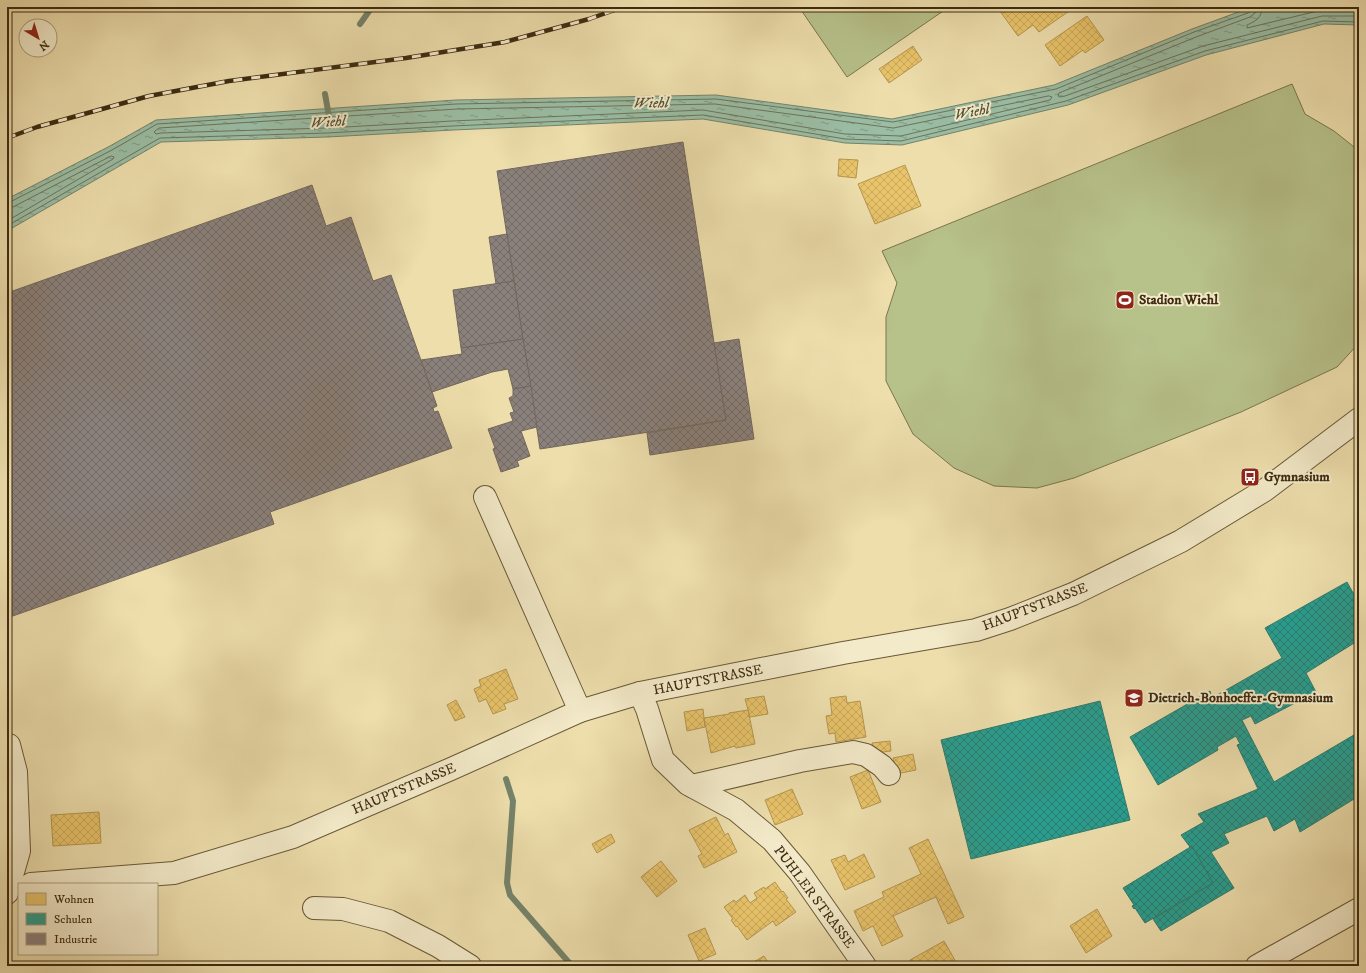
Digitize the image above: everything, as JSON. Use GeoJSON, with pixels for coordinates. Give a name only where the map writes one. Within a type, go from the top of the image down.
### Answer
{"type":"FeatureCollection","features":[{"type":"Feature","properties":{"kind":"street","name":"HAUPTSTRASSE"},"geometry":{"type":"LineString","coordinates":[[44,883],[174,873],[293,837],[450,770],[580,711],[640,693],[843,653],[976,630],[1010,619],[1073,594],[1181,541],[1265,490],[1359,419]]}},
{"type":"Feature","properties":{"kind":"street"},"geometry":{"type":"LineString","coordinates":[[485,497],[580,711]]}},
{"type":"Feature","properties":{"kind":"street","name":"PUHLER STRASSE"},"geometry":{"type":"LineString","coordinates":[[640,693],[647,708],[664,760],[692,786],[736,810],[772,840],[800,873],[865,966]]}},
{"type":"Feature","properties":{"kind":"street"},"geometry":{"type":"LineString","coordinates":[[9,745],[16,772],[18,851],[11,887]]}},
{"type":"Feature","properties":{"kind":"street"},"geometry":{"type":"LineString","coordinates":[[692,786],[800,761],[853,752],[866,755],[882,766],[889,774]]}},
{"type":"Feature","properties":{"kind":"street"},"geometry":{"type":"LineString","coordinates":[[314,908],[343,909],[389,921],[438,946],[470,966]]}},
{"type":"Feature","properties":{"kind":"street"},"geometry":{"type":"LineString","coordinates":[[1257,966],[1359,909]]}},
{"type":"Feature","properties":{"kind":"shaded area"},"geometry":{"type":"Polygon","coordinates":[[[799,7],[949,7],[847,77],[799,7]]]}},
{"type":"Feature","properties":{"kind":"shaded area","name":"Stadion Wiehl"},"geometry":{"type":"Polygon","coordinates":[[[1292,84],[1305,114],[1334,131],[1359,151],[1359,343],[1337,367],[1241,412],[1074,478],[1037,488],[994,486],[954,468],[913,434],[886,381],[886,317],[897,283],[882,251],[1292,84]]]}},
{"type":"Feature","properties":{"kind":"water","name":"Wiehl"},"geometry":{"type":"Polygon","coordinates":[[[1252,7],[1359,7],[1359,25],[1324,24],[1206,55],[1068,105],[902,145],[845,143],[703,119],[328,137],[161,142],[7,231],[7,199],[110,146],[156,120],[456,100],[716,95],[892,119],[1054,85],[1192,29],[1252,7]]]}},
{"type":"Feature","properties":{"kind":"building: Wohnen"},"geometry":{"type":"Polygon","coordinates":[[[997,7],[1075,7],[1039,32],[1033,25],[1018,36],[997,7]]]}},
{"type":"Feature","properties":{"kind":"building: Wohnen"},"geometry":{"type":"Polygon","coordinates":[[[1087,16],[1104,40],[1085,53],[1083,50],[1060,66],[1045,45],[1087,16]]]}},
{"type":"Feature","properties":{"kind":"building: Wohnen"},"geometry":{"type":"Polygon","coordinates":[[[913,46],[922,60],[889,83],[879,69],[913,46]]]}},
{"type":"Feature","properties":{"kind":"building: Wohnen"},"geometry":{"type":"Polygon","coordinates":[[[839,159],[858,160],[856,178],[838,176],[839,159]]]}},
{"type":"Feature","properties":{"kind":"building: Wohnen"},"geometry":{"type":"Polygon","coordinates":[[[905,165],[921,206],[875,224],[858,184],[905,165]]]}},
{"type":"Feature","properties":{"kind":"building: Wohnen"},"geometry":{"type":"Polygon","coordinates":[[[506,669],[518,699],[504,704],[506,709],[493,714],[486,699],[479,702],[474,689],[481,686],[479,680],[506,669]]]}},
{"type":"Feature","properties":{"kind":"building: Wohnen"},"geometry":{"type":"Polygon","coordinates":[[[764,696],[768,714],[750,717],[745,699],[764,696]]]}},
{"type":"Feature","properties":{"kind":"building: Wohnen"},"geometry":{"type":"Polygon","coordinates":[[[846,696],[847,703],[860,701],[866,737],[836,742],[835,733],[829,734],[826,716],[832,715],[830,698],[846,696]]]}},
{"type":"Feature","properties":{"kind":"building: Wohnen"},"geometry":{"type":"Polygon","coordinates":[[[456,700],[465,717],[455,721],[447,705],[456,700]]]}},
{"type":"Feature","properties":{"kind":"building: Wohnen"},"geometry":{"type":"Polygon","coordinates":[[[703,709],[705,727],[687,731],[684,712],[703,709]]]}},
{"type":"Feature","properties":{"kind":"building: Wohnen"},"geometry":{"type":"Polygon","coordinates":[[[748,710],[755,744],[736,748],[735,746],[711,753],[704,718],[748,710]]]}},
{"type":"Feature","properties":{"kind":"building: Wohnen"},"geometry":{"type":"Polygon","coordinates":[[[890,741],[891,751],[874,753],[872,743],[890,741]]]}},
{"type":"Feature","properties":{"kind":"building: Wohnen"},"geometry":{"type":"Polygon","coordinates":[[[913,754],[916,770],[896,774],[893,758],[913,754]]]}},
{"type":"Feature","properties":{"kind":"building: Wohnen"},"geometry":{"type":"Polygon","coordinates":[[[868,770],[881,802],[862,809],[850,777],[868,770]]]}},
{"type":"Feature","properties":{"kind":"building: Wohnen"},"geometry":{"type":"Polygon","coordinates":[[[792,789],[803,814],[775,825],[765,800],[792,789]]]}},
{"type":"Feature","properties":{"kind":"building: Wohnen"},"geometry":{"type":"Polygon","coordinates":[[[99,812],[101,843],[53,846],[51,815],[99,812]]]}},
{"type":"Feature","properties":{"kind":"building: Wohnen"},"geometry":{"type":"Polygon","coordinates":[[[716,817],[725,835],[728,833],[737,852],[704,868],[698,856],[702,854],[689,830],[716,817]]]}},
{"type":"Feature","properties":{"kind":"building: Wohnen"},"geometry":{"type":"Polygon","coordinates":[[[611,834],[615,842],[597,853],[592,844],[611,834]]]}},
{"type":"Feature","properties":{"kind":"building: Wohnen"},"geometry":{"type":"Polygon","coordinates":[[[928,839],[964,917],[948,924],[936,897],[893,916],[903,936],[882,946],[873,926],[863,931],[854,911],[884,897],[882,892],[921,874],[909,848],[928,839]]]}},
{"type":"Feature","properties":{"kind":"building: Wohnen"},"geometry":{"type":"Polygon","coordinates":[[[864,854],[875,877],[845,890],[831,860],[845,855],[848,862],[864,854]]]}},
{"type":"Feature","properties":{"kind":"building: Wohnen"},"geometry":{"type":"Polygon","coordinates":[[[661,861],[677,881],[657,897],[641,877],[661,861]]]}},
{"type":"Feature","properties":{"kind":"building: Wohnen"},"geometry":{"type":"Polygon","coordinates":[[[775,882],[788,898],[786,899],[796,912],[776,926],[773,921],[747,940],[731,920],[733,919],[724,907],[734,900],[736,902],[745,895],[750,903],[757,898],[754,893],[764,887],[765,889],[775,882]]]}},
{"type":"Feature","properties":{"kind":"building: Wohnen"},"geometry":{"type":"Polygon","coordinates":[[[1097,909],[1112,936],[1086,953],[1070,926],[1097,909]]]}},
{"type":"Feature","properties":{"kind":"building: Wohnen"},"geometry":{"type":"Polygon","coordinates":[[[705,928],[716,954],[699,961],[688,935],[705,928]]]}},
{"type":"Feature","properties":{"kind":"building: Wohnen"},"geometry":{"type":"Polygon","coordinates":[[[944,941],[956,962],[950,966],[913,966],[910,960],[944,941]]]}},
{"type":"Feature","properties":{"kind":"building: Wohnen"},"geometry":{"type":"Polygon","coordinates":[[[764,956],[770,966],[747,966],[764,956]]]}},
{"type":"Feature","properties":{"kind":"building: Schulen"},"geometry":{"type":"Polygon","coordinates":[[[1347,582],[1357,600],[1359,599],[1359,640],[1306,673],[1316,692],[1255,724],[1251,716],[1242,720],[1274,782],[1359,732],[1359,796],[1300,832],[1295,819],[1274,831],[1267,816],[1224,834],[1229,843],[1211,852],[1234,888],[1161,931],[1153,919],[1213,883],[1192,846],[1190,847],[1181,835],[1204,822],[1198,814],[1258,789],[1237,745],[1240,744],[1236,736],[1217,747],[1218,750],[1158,785],[1130,737],[1210,691],[1212,698],[1282,658],[1265,628],[1347,582]]]}},
{"type":"Feature","properties":{"kind":"building: Schulen"},"geometry":{"type":"Polygon","coordinates":[[[1100,701],[1130,820],[971,859],[941,740],[1100,701]]]}},
{"type":"Feature","properties":{"kind":"building: Schulen"},"geometry":{"type":"Polygon","coordinates":[[[1192,846],[1213,883],[1145,923],[1132,906],[1134,905],[1123,888],[1192,846]]]}},
{"type":"Feature","properties":{"kind":"building: Industrie"},"geometry":{"type":"Polygon","coordinates":[[[683,142],[726,420],[540,449],[497,171],[683,142]]]}},
{"type":"Feature","properties":{"kind":"building: Industrie"},"geometry":{"type":"Polygon","coordinates":[[[312,185],[326,226],[351,217],[373,281],[391,275],[437,406],[433,408],[434,412],[438,411],[452,448],[270,512],[274,524],[7,618],[7,293],[312,185]]]}},
{"type":"Feature","properties":{"kind":"building: Industrie"},"geometry":{"type":"Polygon","coordinates":[[[507,234],[514,281],[496,284],[489,237],[507,234]]]}},
{"type":"Feature","properties":{"kind":"building: Industrie"},"geometry":{"type":"Polygon","coordinates":[[[514,281],[523,339],[461,348],[453,290],[514,281]]]}},
{"type":"Feature","properties":{"kind":"building: Industrie"},"geometry":{"type":"Polygon","coordinates":[[[523,339],[531,386],[513,389],[508,369],[492,372],[432,392],[421,360],[462,354],[461,348],[523,339]]]}},
{"type":"Feature","properties":{"kind":"building: Industrie"},"geometry":{"type":"Polygon","coordinates":[[[739,339],[754,439],[650,455],[647,433],[726,420],[714,343],[739,339]]]}},
{"type":"Feature","properties":{"kind":"building: Industrie"},"geometry":{"type":"Polygon","coordinates":[[[531,386],[537,427],[521,431],[530,456],[517,461],[519,466],[501,472],[493,449],[495,448],[488,429],[513,421],[510,413],[514,412],[509,398],[513,396],[513,389],[531,386]]]}},
{"type":"Feature","properties":{"kind":"waterway"},"geometry":{"type":"LineString","coordinates":[[360,24],[372,7]]}},
{"type":"Feature","properties":{"kind":"waterway","name":"Wiehl"},"geometry":{"type":"LineString","coordinates":[[325,94],[329,116]]}},
{"type":"Feature","properties":{"kind":"waterway"},"geometry":{"type":"LineString","coordinates":[[506,779],[513,801],[507,883],[510,895],[572,966]]}},
{"type":"Feature","properties":{"kind":"railway"},"geometry":{"type":"LineString","coordinates":[[7,138],[37,127],[149,96],[229,81],[406,58],[505,42],[589,19],[623,7]]}},
{"type":"Feature","properties":{"kind":"place","name":"Stadion Wiehl"},"geometry":{"type":"Point","coordinates":[1125,300]}},
{"type":"Feature","properties":{"kind":"place","name":"Gymnasium"},"geometry":{"type":"Point","coordinates":[1250,477]}},
{"type":"Feature","properties":{"kind":"place","name":"Dietrich-Bonhoeffer-Gymnasium"},"geometry":{"type":"Point","coordinates":[1134,698]}}]}
